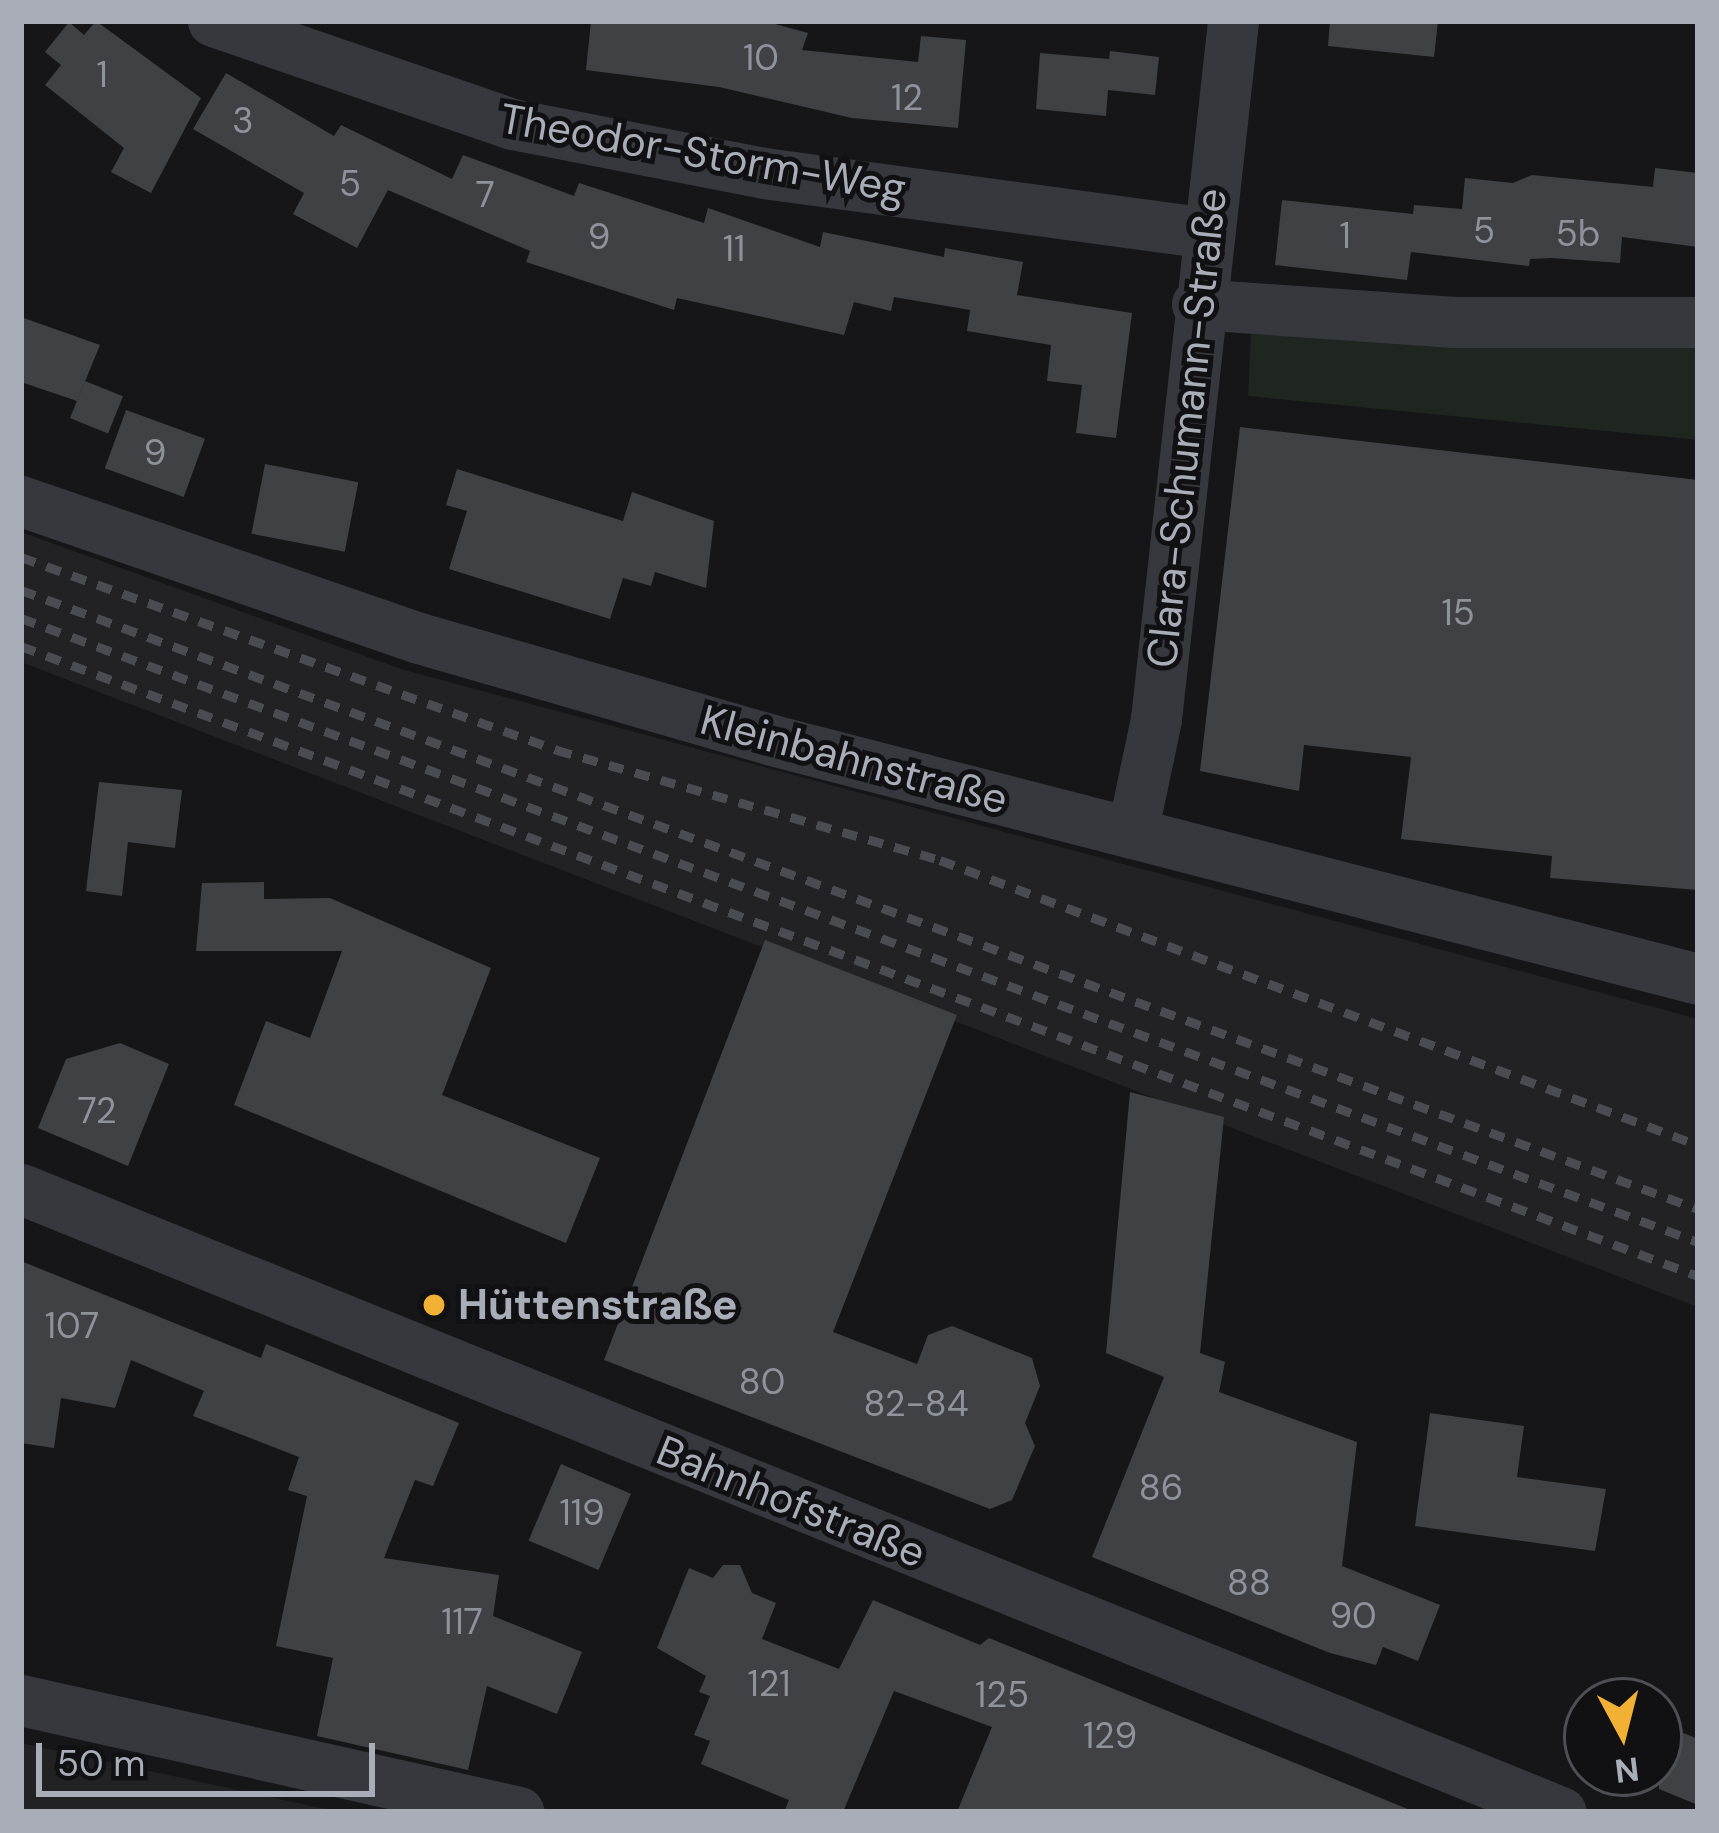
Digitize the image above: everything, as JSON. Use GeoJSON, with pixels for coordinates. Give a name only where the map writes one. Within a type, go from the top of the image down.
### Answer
{"type":"FeatureCollection","features":[{"type":"Feature","properties":{"kind":"street","name":"Theodor-Storm-Weg"},"geometry":{"type":"LineString","coordinates":[[213,21],[512,124],[764,173],[1206,233]]}},
{"type":"Feature","properties":{"kind":"street","name":"Clara-Schumann-Straße"},"geometry":{"type":"LineString","coordinates":[[1132,833],[1156,719],[1196,304],[1233,21]]}},
{"type":"Feature","properties":{"kind":"street"},"geometry":{"type":"LineString","coordinates":[[1196,304],[1454,322],[1698,322]]}},
{"type":"Feature","properties":{"kind":"street","name":"Kleinbahnstraße"},"geometry":{"type":"LineString","coordinates":[[21,501],[441,644],[1132,833],[1698,979]]}},
{"type":"Feature","properties":{"kind":"street","name":"Bahnhofstraße"},"geometry":{"type":"LineString","coordinates":[[21,1189],[1561,1812]]}},
{"type":"Feature","properties":{"kind":"street"},"geometry":{"type":"LineString","coordinates":[[21,1700],[298,1768],[520,1812]]}},
{"type":"Feature","properties":{"kind":"shaded area"},"geometry":{"type":"Polygon","coordinates":[[[1251,334],[1698,343],[1698,440],[1248,396],[1251,334]]]}},
{"type":"Feature","properties":{"kind":"shaded area"},"geometry":{"type":"Polygon","coordinates":[[[21,532],[401,669],[1698,1019],[1698,1307],[21,662],[21,532]]]}},
{"type":"Feature","properties":{"kind":"shaded area"},"geometry":{"type":"Polygon","coordinates":[[[21,1743],[339,1812],[21,1812],[21,1743]]]}},
{"type":"Feature","properties":{"kind":"building"},"geometry":{"type":"Polygon","coordinates":[[[96,21],[201,98],[151,193],[111,172],[124,148],[45,85],[61,65],[45,52],[69,22],[84,35],[96,21]]]}},
{"type":"Feature","properties":{"kind":"building"},"geometry":{"type":"Polygon","coordinates":[[[591,21],[764,21],[808,33],[802,50],[918,62],[921,36],[966,40],[958,128],[852,118],[719,87],[586,70],[591,21]]]}},
{"type":"Feature","properties":{"kind":"building"},"geometry":{"type":"Polygon","coordinates":[[[1330,21],[1438,21],[1434,57],[1328,46],[1330,21]]]}},
{"type":"Feature","properties":{"kind":"building"},"geometry":{"type":"Polygon","coordinates":[[[1110,51],[1159,57],[1155,95],[1108,90],[1106,116],[1036,109],[1040,53],[1109,59],[1110,51]]]}},
{"type":"Feature","properties":{"kind":"building"},"geometry":{"type":"Polygon","coordinates":[[[226,73],[334,136],[341,125],[452,179],[463,155],[574,196],[579,183],[704,223],[708,208],[820,247],[823,232],[944,257],[945,248],[1023,262],[1017,295],[1132,313],[1116,438],[1076,433],[1082,385],[1047,381],[1051,345],[967,331],[970,310],[894,297],[891,311],[854,302],[844,335],[677,298],[674,310],[526,262],[530,251],[388,190],[357,248],[293,214],[304,193],[193,129],[226,73]]]}},
{"type":"Feature","properties":{"kind":"building"},"geometry":{"type":"Polygon","coordinates":[[[1655,168],[1698,173],[1698,247],[1622,237],[1620,263],[1552,258],[1530,259],[1529,266],[1411,252],[1407,280],[1275,265],[1282,200],[1413,214],[1414,205],[1462,209],[1465,178],[1513,183],[1532,175],[1653,187],[1655,168]]]}},
{"type":"Feature","properties":{"kind":"building"},"geometry":{"type":"Polygon","coordinates":[[[21,317],[100,345],[77,401],[21,382],[21,317]]]}},
{"type":"Feature","properties":{"kind":"building"},"geometry":{"type":"Polygon","coordinates":[[[85,381],[123,396],[108,433],[70,418],[85,381]]]}},
{"type":"Feature","properties":{"kind":"building"},"geometry":{"type":"Polygon","coordinates":[[[126,410],[205,439],[184,497],[105,468],[126,410]]]}},
{"type":"Feature","properties":{"kind":"building"},"geometry":{"type":"Polygon","coordinates":[[[1240,427],[1698,480],[1698,890],[1550,878],[1552,856],[1401,839],[1411,757],[1304,745],[1299,791],[1200,771],[1240,427]]]}},
{"type":"Feature","properties":{"kind":"building"},"geometry":{"type":"Polygon","coordinates":[[[265,464],[358,482],[345,552],[251,534],[265,464]]]}},
{"type":"Feature","properties":{"kind":"building"},"geometry":{"type":"Polygon","coordinates":[[[457,469],[623,521],[632,492],[714,521],[706,588],[655,572],[651,586],[623,578],[610,619],[449,569],[467,511],[446,505],[457,469]]]}},
{"type":"Feature","properties":{"kind":"building"},"geometry":{"type":"Polygon","coordinates":[[[99,782],[182,790],[175,848],[128,842],[122,896],[86,891],[99,782]]]}},
{"type":"Feature","properties":{"kind":"building"},"geometry":{"type":"Polygon","coordinates":[[[264,882],[264,899],[330,898],[491,968],[442,1095],[600,1158],[566,1243],[234,1105],[266,1021],[310,1038],[342,951],[196,951],[202,883],[264,882]]]}},
{"type":"Feature","properties":{"kind":"building"},"geometry":{"type":"Polygon","coordinates":[[[765,940],[957,1015],[833,1332],[917,1364],[928,1335],[952,1326],[1032,1358],[1040,1386],[1025,1423],[1035,1446],[1012,1500],[990,1509],[604,1360],[765,940]]]}},
{"type":"Feature","properties":{"kind":"building"},"geometry":{"type":"Polygon","coordinates":[[[120,1043],[169,1064],[128,1166],[38,1128],[66,1059],[120,1043]]]}},
{"type":"Feature","properties":{"kind":"building"},"geometry":{"type":"Polygon","coordinates":[[[1130,1092],[1224,1117],[1200,1353],[1225,1362],[1219,1392],[1357,1442],[1342,1566],[1440,1605],[1418,1661],[1383,1647],[1376,1665],[1330,1653],[1092,1557],[1164,1377],[1106,1353],[1130,1092]]]}},
{"type":"Feature","properties":{"kind":"building"},"geometry":{"type":"Polygon","coordinates":[[[21,1261],[261,1358],[266,1344],[459,1423],[433,1486],[415,1480],[384,1558],[499,1575],[493,1616],[582,1652],[557,1714],[487,1686],[468,1770],[317,1736],[333,1658],[276,1646],[307,1496],[288,1490],[299,1457],[193,1416],[204,1391],[131,1360],[115,1408],[61,1398],[54,1448],[21,1443],[21,1261]]]}},
{"type":"Feature","properties":{"kind":"building"},"geometry":{"type":"Polygon","coordinates":[[[1430,1413],[1524,1426],[1517,1477],[1606,1489],[1595,1551],[1415,1526],[1430,1413]]]}},
{"type":"Feature","properties":{"kind":"building"},"geometry":{"type":"Polygon","coordinates":[[[561,1464],[631,1494],[599,1570],[529,1540],[561,1464]]]}},
{"type":"Feature","properties":{"kind":"building"},"geometry":{"type":"Polygon","coordinates":[[[723,1565],[740,1565],[752,1593],[776,1603],[762,1639],[839,1669],[873,1600],[980,1645],[989,1638],[1415,1812],[957,1812],[992,1727],[894,1691],[843,1812],[784,1812],[789,1800],[701,1764],[710,1741],[694,1735],[710,1696],[699,1692],[706,1676],[657,1648],[689,1568],[713,1578],[723,1565]]]}},
{"type":"Feature","properties":{"kind":"building"},"geometry":{"type":"Polygon","coordinates":[[[1683,1733],[1698,1739],[1698,1805],[1678,1797],[1683,1797],[1683,1733]]]}},
{"type":"Feature","properties":{"kind":"railway"},"geometry":{"type":"LineString","coordinates":[[21,557],[557,750],[940,860],[1698,1145]]}},
{"type":"Feature","properties":{"kind":"railway"},"geometry":{"type":"LineString","coordinates":[[21,590],[1698,1209]]}},
{"type":"Feature","properties":{"kind":"railway"},"geometry":{"type":"LineString","coordinates":[[21,618],[1698,1242]]}},
{"type":"Feature","properties":{"kind":"railway"},"geometry":{"type":"LineString","coordinates":[[21,646],[1698,1276]]}},
{"type":"Feature","properties":{"kind":"place","name":"Hüttenstraße"},"geometry":{"type":"Point","coordinates":[434,1305]}}]}
